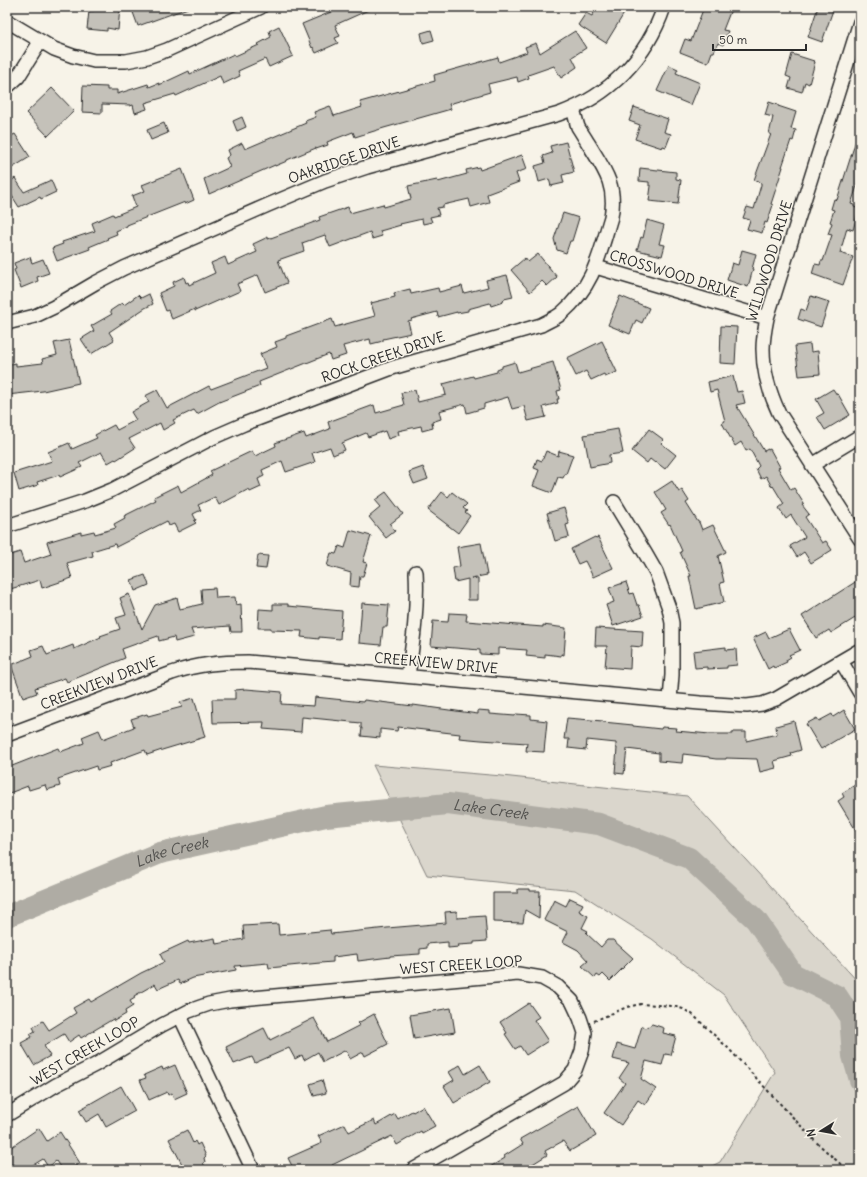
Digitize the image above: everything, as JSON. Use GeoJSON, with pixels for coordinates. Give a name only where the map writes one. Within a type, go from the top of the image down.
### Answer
{"type":"FeatureCollection","features":[{"type":"Feature","properties":{"kind":"street"},"geometry":{"type":"LineString","coordinates":[[7,21],[40,42],[73,56],[94,60],[126,61],[147,57],[167,50],[261,7]]}},
{"type":"Feature","properties":{"kind":"street","name":"OAKRIDGE DRIVE"},"geometry":{"type":"LineString","coordinates":[[7,323],[35,316],[124,268],[325,181],[367,167],[573,109],[591,100],[622,75],[641,53],[651,37],[660,20],[664,7]]}},
{"type":"Feature","properties":{"kind":"street","name":"WILDWOOD DRIVE"},"geometry":{"type":"LineString","coordinates":[[860,22],[767,318],[763,351],[768,383],[779,413],[860,539]]}},
{"type":"Feature","properties":{"kind":"street"},"geometry":{"type":"LineString","coordinates":[[7,87],[18,77],[40,42]]}},
{"type":"Feature","properties":{"kind":"street","name":"ROCK CREEK DRIVE"},"geometry":{"type":"LineString","coordinates":[[7,526],[85,501],[112,490],[214,437],[244,424],[392,368],[540,325],[562,313],[584,289],[596,267],[613,209],[613,194],[609,180],[603,167],[578,127],[573,109]]}},
{"type":"Feature","properties":{"kind":"street","name":"CROSSWOOD DRIVE"},"geometry":{"type":"LineString","coordinates":[[596,267],[767,318]]}},
{"type":"Feature","properties":{"kind":"street"},"geometry":{"type":"LineString","coordinates":[[812,465],[860,436]]}},
{"type":"Feature","properties":{"kind":"street"},"geometry":{"type":"LineString","coordinates":[[614,502],[652,566],[669,608],[672,623],[670,700]]}},
{"type":"Feature","properties":{"kind":"street"},"geometry":{"type":"LineString","coordinates":[[408,676],[415,625],[417,594],[416,572]]}},
{"type":"Feature","properties":{"kind":"street","name":"CREEKVIEW DRIVE"},"geometry":{"type":"LineString","coordinates":[[7,735],[172,673],[190,667],[208,664],[248,662],[747,706],[776,700],[860,650]]}},
{"type":"Feature","properties":{"kind":"street"},"geometry":{"type":"LineString","coordinates":[[841,661],[860,693]]}},
{"type":"Feature","properties":{"kind":"street","name":"WEST CREEK LOOP"},"geometry":{"type":"LineString","coordinates":[[7,1116],[162,1025],[209,1004],[230,1000],[518,974],[542,978],[558,987],[572,1001],[585,1033],[582,1051],[575,1070],[564,1083],[413,1170]]}},
{"type":"Feature","properties":{"kind":"street"},"geometry":{"type":"LineString","coordinates":[[180,1016],[253,1170]]}},
{"type":"Feature","properties":{"kind":"path"},"geometry":{"type":"LineString","coordinates":[[583,1026],[627,1007],[641,1004],[673,1006],[683,1009],[692,1014],[713,1033],[815,1141],[847,1170]]}},
{"type":"Feature","properties":{"kind":"shaded area"},"geometry":{"type":"Polygon","coordinates":[[[373,765],[502,776],[687,796],[860,984],[860,1170],[704,1170],[720,1162],[775,1072],[724,995],[652,939],[575,890],[427,875],[373,765]]]}},
{"type":"Feature","properties":{"kind":"building"},"geometry":{"type":"Polygon","coordinates":[[[94,7],[120,7],[118,30],[107,28],[107,31],[87,29],[89,11],[94,11],[94,7]]]}},
{"type":"Feature","properties":{"kind":"building"},"geometry":{"type":"Polygon","coordinates":[[[131,7],[188,7],[188,8],[138,26],[131,7]]]}},
{"type":"Feature","properties":{"kind":"building"},"geometry":{"type":"Polygon","coordinates":[[[343,7],[375,7],[335,25],[340,36],[335,38],[338,43],[316,53],[313,47],[312,48],[302,24],[343,7]]]}},
{"type":"Feature","properties":{"kind":"building"},"geometry":{"type":"Polygon","coordinates":[[[597,7],[628,7],[606,43],[578,25],[586,13],[592,16],[597,7]]]}},
{"type":"Feature","properties":{"kind":"building"},"geometry":{"type":"Polygon","coordinates":[[[704,7],[732,7],[723,30],[728,31],[723,45],[718,43],[714,52],[712,52],[708,63],[680,52],[685,39],[691,41],[704,7]]]}},
{"type":"Feature","properties":{"kind":"building"},"geometry":{"type":"Polygon","coordinates":[[[818,7],[834,7],[822,42],[808,37],[818,7]]]}},
{"type":"Feature","properties":{"kind":"building"},"geometry":{"type":"Polygon","coordinates":[[[279,26],[293,56],[269,67],[265,59],[238,71],[240,76],[223,84],[220,76],[176,96],[175,94],[145,103],[147,109],[135,113],[133,105],[102,104],[102,113],[82,112],[83,86],[107,87],[107,90],[117,90],[117,94],[148,84],[149,87],[159,83],[159,85],[189,71],[190,74],[234,54],[235,56],[259,45],[258,44],[271,37],[269,31],[279,26]]]}},
{"type":"Feature","properties":{"kind":"building"},"geometry":{"type":"Polygon","coordinates":[[[431,30],[434,40],[423,43],[421,33],[431,30]]]}},
{"type":"Feature","properties":{"kind":"building"},"geometry":{"type":"Polygon","coordinates":[[[575,31],[586,48],[572,57],[577,67],[561,78],[554,66],[528,75],[529,78],[518,82],[517,77],[488,84],[490,92],[449,104],[451,109],[355,137],[353,132],[327,142],[328,145],[316,148],[209,194],[204,179],[230,167],[226,158],[230,155],[228,150],[242,143],[245,149],[306,123],[305,121],[316,117],[314,112],[330,106],[334,116],[362,107],[360,102],[435,81],[434,75],[498,57],[499,62],[527,52],[525,47],[536,43],[540,53],[575,31]]]}},
{"type":"Feature","properties":{"kind":"building"},"geometry":{"type":"Polygon","coordinates":[[[792,54],[815,62],[809,84],[805,82],[802,92],[788,88],[791,78],[786,76],[792,54]]]}},
{"type":"Feature","properties":{"kind":"building"},"geometry":{"type":"Polygon","coordinates":[[[669,65],[678,69],[676,73],[700,83],[691,105],[657,91],[669,65]]]}},
{"type":"Feature","properties":{"kind":"building"},"geometry":{"type":"Polygon","coordinates":[[[52,88],[74,111],[48,136],[26,113],[52,88]]]}},
{"type":"Feature","properties":{"kind":"building"},"geometry":{"type":"Polygon","coordinates":[[[769,102],[796,112],[791,129],[796,130],[782,167],[771,204],[773,205],[767,223],[765,222],[762,233],[747,229],[750,220],[743,218],[747,207],[754,209],[761,185],[761,183],[754,180],[771,134],[769,134],[773,117],[765,115],[769,102]]]}},
{"type":"Feature","properties":{"kind":"building"},"geometry":{"type":"Polygon","coordinates":[[[634,107],[668,119],[664,132],[671,134],[666,147],[663,146],[662,148],[635,139],[640,125],[629,121],[634,107]]]}},
{"type":"Feature","properties":{"kind":"building"},"geometry":{"type":"Polygon","coordinates":[[[242,117],[246,127],[237,131],[233,121],[242,117]]]}},
{"type":"Feature","properties":{"kind":"building"},"geometry":{"type":"Polygon","coordinates":[[[164,123],[168,133],[151,140],[147,130],[164,123]]]}},
{"type":"Feature","properties":{"kind":"building"},"geometry":{"type":"Polygon","coordinates":[[[15,134],[30,157],[7,171],[7,138],[15,134]]]}},
{"type":"Feature","properties":{"kind":"building"},"geometry":{"type":"Polygon","coordinates":[[[858,134],[860,134],[860,177],[851,204],[859,209],[853,230],[847,228],[840,253],[853,257],[843,285],[812,274],[815,264],[820,265],[821,261],[823,261],[832,235],[828,234],[832,223],[830,222],[834,210],[831,209],[834,199],[837,200],[858,134]]]}},
{"type":"Feature","properties":{"kind":"building"},"geometry":{"type":"Polygon","coordinates":[[[566,142],[574,172],[562,175],[564,183],[551,186],[549,179],[539,182],[535,166],[545,163],[543,156],[552,153],[550,146],[566,142]]]}},
{"type":"Feature","properties":{"kind":"building"},"geometry":{"type":"Polygon","coordinates":[[[522,155],[527,169],[516,173],[519,182],[487,194],[489,202],[471,207],[469,199],[443,205],[443,207],[437,208],[439,215],[430,217],[432,222],[423,224],[422,219],[400,224],[401,225],[380,231],[382,236],[372,239],[370,232],[330,247],[325,235],[302,243],[304,251],[278,260],[287,283],[265,292],[258,275],[237,284],[240,291],[195,311],[195,309],[172,319],[168,310],[166,311],[159,293],[174,286],[173,282],[184,277],[186,283],[188,282],[189,285],[215,273],[211,263],[225,257],[228,265],[257,252],[253,244],[268,237],[268,239],[320,220],[319,217],[348,207],[350,213],[383,204],[384,207],[411,199],[408,186],[437,180],[438,182],[467,174],[466,170],[479,167],[480,170],[522,155]]]}},
{"type":"Feature","properties":{"kind":"building"},"geometry":{"type":"Polygon","coordinates":[[[640,168],[676,172],[676,179],[681,180],[678,204],[649,201],[651,186],[649,186],[649,182],[639,181],[640,168]]]}},
{"type":"Feature","properties":{"kind":"building"},"geometry":{"type":"Polygon","coordinates":[[[182,169],[194,200],[185,204],[185,202],[127,225],[116,231],[117,234],[89,247],[90,249],[57,261],[52,248],[63,244],[62,242],[95,231],[92,223],[113,214],[114,216],[136,207],[132,196],[145,191],[142,185],[182,169]]]}},
{"type":"Feature","properties":{"kind":"building"},"geometry":{"type":"Polygon","coordinates":[[[15,178],[24,192],[51,180],[56,192],[41,199],[40,197],[19,207],[7,188],[7,184],[15,178]]]}},
{"type":"Feature","properties":{"kind":"building"},"geometry":{"type":"Polygon","coordinates":[[[563,213],[579,218],[572,241],[570,241],[566,253],[557,250],[554,239],[563,213]]]}},
{"type":"Feature","properties":{"kind":"building"},"geometry":{"type":"Polygon","coordinates":[[[647,220],[664,225],[659,244],[665,245],[662,256],[637,250],[641,237],[643,238],[647,220]]]}},
{"type":"Feature","properties":{"kind":"building"},"geometry":{"type":"Polygon","coordinates":[[[742,250],[756,254],[748,287],[727,280],[732,263],[738,265],[742,250]]]}},
{"type":"Feature","properties":{"kind":"building"},"geometry":{"type":"Polygon","coordinates":[[[538,254],[557,277],[547,286],[542,281],[530,292],[511,270],[525,258],[528,262],[538,254]]]}},
{"type":"Feature","properties":{"kind":"building"},"geometry":{"type":"Polygon","coordinates":[[[30,257],[32,263],[43,259],[49,273],[37,277],[38,281],[21,288],[14,270],[16,269],[14,263],[30,257]]]}},
{"type":"Feature","properties":{"kind":"building"},"geometry":{"type":"Polygon","coordinates":[[[507,275],[513,297],[504,299],[503,302],[491,306],[490,303],[468,309],[468,311],[438,317],[437,312],[411,319],[412,320],[408,321],[411,333],[383,339],[383,341],[371,344],[370,339],[343,346],[346,355],[331,360],[329,354],[259,382],[260,386],[219,402],[197,414],[194,410],[173,420],[175,423],[163,430],[160,423],[129,439],[135,448],[116,460],[115,459],[108,463],[101,452],[79,463],[82,467],[60,477],[59,475],[37,482],[38,485],[19,491],[14,473],[52,461],[48,452],[69,443],[72,449],[97,438],[95,435],[114,425],[117,430],[136,420],[131,412],[149,402],[145,396],[157,390],[167,408],[209,386],[211,389],[266,368],[260,354],[277,347],[275,342],[286,338],[286,336],[332,319],[335,327],[375,316],[371,303],[395,297],[394,293],[410,289],[411,294],[438,288],[439,292],[462,286],[464,293],[488,287],[486,280],[507,275]]]}},
{"type":"Feature","properties":{"kind":"building"},"geometry":{"type":"Polygon","coordinates":[[[149,294],[153,304],[109,332],[114,340],[91,354],[81,339],[94,331],[91,326],[112,314],[110,311],[122,303],[124,305],[138,295],[141,298],[149,294]]]}},
{"type":"Feature","properties":{"kind":"building"},"geometry":{"type":"Polygon","coordinates":[[[620,296],[649,308],[642,323],[636,320],[630,334],[608,325],[620,296]]]}},
{"type":"Feature","properties":{"kind":"building"},"geometry":{"type":"Polygon","coordinates":[[[811,296],[829,302],[821,327],[798,319],[801,309],[806,311],[811,296]]]}},
{"type":"Feature","properties":{"kind":"building"},"geometry":{"type":"Polygon","coordinates":[[[721,326],[737,327],[735,364],[720,363],[721,326]]]}},
{"type":"Feature","properties":{"kind":"building"},"geometry":{"type":"Polygon","coordinates":[[[69,340],[79,383],[43,391],[7,395],[7,365],[16,363],[16,366],[43,363],[42,359],[57,355],[54,343],[69,340]]]}},
{"type":"Feature","properties":{"kind":"building"},"geometry":{"type":"Polygon","coordinates":[[[602,341],[617,372],[605,377],[604,374],[591,380],[586,371],[576,376],[567,358],[602,341]]]}},
{"type":"Feature","properties":{"kind":"building"},"geometry":{"type":"Polygon","coordinates":[[[810,344],[811,352],[818,351],[820,374],[799,376],[795,346],[810,344]]]}},
{"type":"Feature","properties":{"kind":"building"},"geometry":{"type":"Polygon","coordinates":[[[515,362],[518,372],[553,362],[561,390],[557,391],[559,399],[557,399],[558,403],[543,407],[546,417],[528,421],[524,406],[512,409],[508,397],[484,404],[484,408],[467,413],[465,404],[439,411],[441,419],[432,422],[433,428],[422,431],[421,426],[398,431],[399,435],[388,439],[385,431],[368,437],[366,433],[342,443],[345,450],[333,455],[330,447],[312,453],[315,462],[286,472],[282,461],[262,470],[264,476],[258,479],[261,487],[250,492],[249,489],[219,505],[215,497],[198,505],[201,510],[193,514],[196,520],[194,521],[196,523],[178,532],[174,524],[169,526],[167,521],[116,547],[115,544],[92,551],[93,556],[67,563],[72,578],[42,588],[40,580],[7,590],[7,556],[20,552],[24,563],[51,554],[47,542],[81,532],[81,534],[94,531],[95,534],[116,528],[114,524],[125,518],[124,516],[156,500],[154,497],[178,485],[181,492],[212,475],[210,471],[252,451],[255,456],[276,446],[275,443],[304,433],[306,438],[330,429],[328,422],[374,405],[376,413],[404,405],[401,393],[415,390],[418,402],[446,395],[443,384],[473,376],[474,378],[497,372],[497,370],[502,368],[502,366],[515,362]]]}},
{"type":"Feature","properties":{"kind":"building"},"geometry":{"type":"Polygon","coordinates":[[[733,376],[737,392],[742,391],[745,403],[736,405],[764,451],[770,449],[780,467],[778,468],[791,490],[794,488],[804,504],[802,505],[809,514],[805,517],[822,543],[826,541],[832,550],[811,563],[804,552],[797,557],[790,546],[805,537],[791,515],[786,519],[779,508],[784,504],[766,476],[761,479],[756,469],[759,466],[750,449],[746,451],[741,442],[735,446],[722,423],[725,421],[717,390],[710,392],[708,382],[733,376]]]}},
{"type":"Feature","properties":{"kind":"building"},"geometry":{"type":"Polygon","coordinates":[[[833,389],[837,395],[838,394],[850,415],[825,430],[817,417],[824,413],[816,399],[833,389]]]}},
{"type":"Feature","properties":{"kind":"building"},"geometry":{"type":"Polygon","coordinates":[[[618,429],[623,453],[609,455],[610,463],[590,467],[584,435],[618,429]]]}},
{"type":"Feature","properties":{"kind":"building"},"geometry":{"type":"Polygon","coordinates":[[[649,429],[664,440],[661,443],[676,455],[665,469],[650,459],[647,463],[632,451],[649,429]]]}},
{"type":"Feature","properties":{"kind":"building"},"geometry":{"type":"Polygon","coordinates":[[[546,451],[558,456],[559,451],[573,455],[566,474],[563,478],[558,477],[552,493],[533,486],[539,470],[534,468],[537,459],[542,461],[546,451]]]}},
{"type":"Feature","properties":{"kind":"building"},"geometry":{"type":"Polygon","coordinates":[[[423,467],[428,479],[414,484],[409,472],[423,467]]]}},
{"type":"Feature","properties":{"kind":"building"},"geometry":{"type":"Polygon","coordinates":[[[672,481],[679,492],[682,490],[689,501],[686,503],[699,522],[702,530],[713,525],[726,552],[718,556],[724,582],[720,583],[724,602],[696,609],[689,576],[691,576],[680,552],[682,551],[670,524],[669,525],[661,513],[666,510],[655,492],[672,481]]]}},
{"type":"Feature","properties":{"kind":"building"},"geometry":{"type":"Polygon","coordinates":[[[386,492],[403,514],[390,524],[395,531],[386,538],[369,517],[381,507],[375,500],[386,492]]]}},
{"type":"Feature","properties":{"kind":"building"},"geometry":{"type":"Polygon","coordinates":[[[442,492],[448,497],[452,492],[467,504],[463,508],[470,516],[458,533],[428,510],[442,492]]]}},
{"type":"Feature","properties":{"kind":"building"},"geometry":{"type":"Polygon","coordinates":[[[564,508],[569,524],[566,525],[569,537],[555,541],[547,513],[564,508]]]}},
{"type":"Feature","properties":{"kind":"building"},"geometry":{"type":"Polygon","coordinates":[[[350,530],[371,536],[363,562],[367,563],[363,576],[360,576],[359,587],[350,586],[351,573],[327,566],[331,553],[336,554],[339,546],[345,548],[350,530]]]}},
{"type":"Feature","properties":{"kind":"building"},"geometry":{"type":"Polygon","coordinates":[[[595,537],[598,537],[613,568],[593,577],[585,561],[578,564],[571,549],[595,537]]]}},
{"type":"Feature","properties":{"kind":"building"},"geometry":{"type":"Polygon","coordinates":[[[481,543],[487,575],[471,578],[478,579],[478,600],[468,600],[468,579],[455,582],[453,568],[460,566],[457,547],[481,543]]]}},
{"type":"Feature","properties":{"kind":"building"},"geometry":{"type":"Polygon","coordinates":[[[258,555],[268,556],[266,569],[256,568],[258,555]]]}},
{"type":"Feature","properties":{"kind":"building"},"geometry":{"type":"Polygon","coordinates":[[[145,575],[149,585],[135,591],[131,580],[145,575]]]}},
{"type":"Feature","properties":{"kind":"building"},"geometry":{"type":"Polygon","coordinates":[[[860,579],[860,615],[831,633],[829,630],[816,638],[802,616],[860,579]]]}},
{"type":"Feature","properties":{"kind":"building"},"geometry":{"type":"Polygon","coordinates":[[[626,582],[630,594],[633,593],[643,616],[613,626],[606,605],[614,602],[609,588],[626,582]]]}},
{"type":"Feature","properties":{"kind":"building"},"geometry":{"type":"Polygon","coordinates":[[[215,588],[216,598],[235,597],[236,605],[241,604],[242,632],[231,632],[230,626],[191,629],[194,637],[175,642],[174,637],[159,641],[158,636],[122,649],[125,658],[67,682],[65,678],[35,688],[37,693],[23,698],[11,665],[33,656],[31,650],[43,646],[47,655],[73,645],[74,649],[101,637],[100,636],[120,629],[116,618],[126,615],[120,598],[129,594],[142,629],[155,605],[177,598],[180,609],[202,604],[201,589],[215,588]]]}},
{"type":"Feature","properties":{"kind":"building"},"geometry":{"type":"Polygon","coordinates":[[[362,603],[389,605],[387,627],[383,627],[381,645],[359,643],[362,603]]]}},
{"type":"Feature","properties":{"kind":"building"},"geometry":{"type":"Polygon","coordinates":[[[273,604],[288,604],[288,606],[342,611],[340,639],[301,637],[302,631],[258,628],[259,609],[273,610],[273,604]]]}},
{"type":"Feature","properties":{"kind":"building"},"geometry":{"type":"Polygon","coordinates":[[[449,613],[467,614],[466,621],[543,627],[543,625],[566,628],[564,655],[545,654],[545,658],[526,656],[527,650],[498,648],[498,655],[480,654],[480,650],[431,646],[433,621],[448,622],[449,613]]]}},
{"type":"Feature","properties":{"kind":"building"},"geometry":{"type":"Polygon","coordinates":[[[596,628],[643,631],[642,647],[631,646],[630,669],[605,667],[607,646],[595,646],[596,628]]]}},
{"type":"Feature","properties":{"kind":"building"},"geometry":{"type":"Polygon","coordinates":[[[789,629],[800,650],[789,655],[791,657],[786,660],[787,662],[768,669],[753,638],[766,632],[769,638],[789,629]]]}},
{"type":"Feature","properties":{"kind":"building"},"geometry":{"type":"Polygon","coordinates":[[[726,647],[726,650],[736,649],[737,665],[727,666],[727,668],[695,668],[693,651],[726,647]]]}},
{"type":"Feature","properties":{"kind":"building"},"geometry":{"type":"Polygon","coordinates":[[[246,689],[282,692],[281,704],[314,706],[315,697],[413,705],[478,714],[478,710],[490,711],[490,714],[515,716],[516,714],[531,715],[531,719],[547,721],[544,752],[526,751],[527,743],[459,738],[460,734],[398,727],[397,731],[380,729],[380,738],[361,736],[361,723],[302,717],[301,732],[263,729],[264,722],[213,723],[212,699],[235,699],[235,690],[246,689]]]}},
{"type":"Feature","properties":{"kind":"building"},"geometry":{"type":"Polygon","coordinates":[[[194,698],[205,737],[147,755],[145,750],[110,763],[111,766],[97,770],[96,766],[58,779],[60,786],[47,790],[45,785],[29,790],[28,786],[7,794],[7,768],[58,748],[60,752],[84,743],[82,737],[99,730],[103,739],[134,727],[131,719],[147,714],[148,716],[182,707],[180,702],[194,698]]]}},
{"type":"Feature","properties":{"kind":"building"},"geometry":{"type":"Polygon","coordinates":[[[844,710],[855,729],[821,749],[806,724],[817,718],[819,721],[832,714],[833,717],[844,710]]]}},
{"type":"Feature","properties":{"kind":"building"},"geometry":{"type":"Polygon","coordinates":[[[567,718],[603,721],[661,729],[662,727],[677,728],[676,731],[710,734],[733,734],[733,732],[746,732],[746,741],[777,734],[776,726],[794,721],[801,750],[791,753],[792,756],[774,761],[776,768],[760,772],[757,759],[716,759],[683,754],[682,763],[659,761],[659,753],[627,749],[624,774],[615,773],[616,743],[587,740],[586,750],[568,748],[569,739],[564,739],[567,718]]]}},
{"type":"Feature","properties":{"kind":"building"},"geometry":{"type":"Polygon","coordinates":[[[855,785],[860,793],[860,837],[838,801],[844,797],[842,793],[855,785]]]}},
{"type":"Feature","properties":{"kind":"building"},"geometry":{"type":"Polygon","coordinates":[[[518,889],[540,891],[539,918],[525,910],[523,923],[493,922],[493,893],[518,893],[518,889]]]}},
{"type":"Feature","properties":{"kind":"building"},"geometry":{"type":"Polygon","coordinates":[[[570,898],[583,904],[579,911],[588,916],[582,928],[588,931],[586,933],[601,947],[607,940],[613,940],[633,958],[610,981],[603,974],[600,977],[597,975],[595,978],[582,966],[588,961],[578,950],[563,942],[568,932],[544,920],[554,900],[566,906],[570,898]]]}},
{"type":"Feature","properties":{"kind":"building"},"geometry":{"type":"Polygon","coordinates":[[[457,911],[457,918],[485,916],[487,941],[474,942],[474,944],[458,945],[459,947],[448,948],[448,942],[427,944],[427,948],[420,949],[420,954],[390,956],[358,961],[357,954],[333,957],[333,962],[269,968],[268,963],[235,966],[236,970],[193,978],[180,984],[178,980],[158,989],[155,984],[134,996],[135,998],[130,1001],[133,1006],[125,1011],[126,1014],[114,1021],[113,1019],[81,1038],[79,1035],[69,1042],[64,1034],[44,1046],[50,1056],[34,1065],[21,1043],[32,1037],[30,1034],[35,1031],[33,1027],[43,1021],[49,1030],[76,1013],[73,1008],[89,999],[91,1002],[141,973],[164,962],[160,954],[188,941],[189,943],[215,938],[216,944],[244,939],[243,926],[278,924],[279,935],[330,930],[331,934],[446,923],[445,912],[457,911]]]}},
{"type":"Feature","properties":{"kind":"building"},"geometry":{"type":"Polygon","coordinates":[[[529,1003],[539,1017],[534,1020],[548,1041],[526,1055],[520,1046],[515,1049],[505,1034],[507,1033],[500,1022],[529,1003]]]}},
{"type":"Feature","properties":{"kind":"building"},"geometry":{"type":"Polygon","coordinates":[[[451,1008],[455,1032],[414,1039],[410,1015],[451,1008]]]}},
{"type":"Feature","properties":{"kind":"building"},"geometry":{"type":"Polygon","coordinates":[[[374,1014],[388,1044],[365,1056],[363,1052],[350,1059],[346,1050],[323,1062],[318,1052],[304,1060],[302,1055],[295,1059],[289,1048],[255,1063],[252,1057],[234,1064],[226,1047],[264,1028],[270,1040],[314,1018],[327,1042],[360,1025],[358,1023],[374,1014]]]}},
{"type":"Feature","properties":{"kind":"building"},"geometry":{"type":"Polygon","coordinates":[[[652,1024],[664,1028],[663,1033],[676,1036],[671,1055],[665,1054],[662,1065],[646,1061],[641,1079],[656,1089],[645,1105],[638,1100],[621,1125],[604,1113],[625,1083],[619,1078],[629,1063],[613,1059],[617,1044],[635,1049],[642,1026],[646,1028],[652,1024]]]}},
{"type":"Feature","properties":{"kind":"building"},"geometry":{"type":"Polygon","coordinates":[[[175,1065],[187,1093],[174,1099],[172,1093],[168,1095],[167,1092],[149,1100],[140,1080],[146,1078],[144,1075],[162,1067],[163,1070],[175,1065]]]}},
{"type":"Feature","properties":{"kind":"building"},"geometry":{"type":"Polygon","coordinates":[[[460,1065],[465,1074],[480,1065],[490,1082],[454,1103],[444,1086],[454,1080],[449,1072],[460,1065]]]}},
{"type":"Feature","properties":{"kind":"building"},"geometry":{"type":"Polygon","coordinates":[[[322,1080],[326,1093],[314,1096],[310,1084],[322,1080]]]}},
{"type":"Feature","properties":{"kind":"building"},"geometry":{"type":"Polygon","coordinates":[[[121,1086],[135,1111],[106,1127],[99,1114],[86,1122],[79,1110],[121,1086]]]}},
{"type":"Feature","properties":{"kind":"building"},"geometry":{"type":"Polygon","coordinates":[[[423,1106],[435,1126],[422,1133],[421,1131],[397,1145],[392,1136],[332,1165],[334,1170],[294,1170],[288,1158],[322,1143],[318,1136],[345,1124],[349,1132],[374,1120],[376,1125],[395,1114],[398,1119],[423,1106]]]}},
{"type":"Feature","properties":{"kind":"building"},"geometry":{"type":"Polygon","coordinates":[[[578,1106],[596,1136],[570,1151],[563,1141],[545,1151],[547,1155],[523,1170],[485,1170],[505,1158],[504,1156],[523,1144],[520,1139],[578,1106]]]}},
{"type":"Feature","properties":{"kind":"building"},"geometry":{"type":"Polygon","coordinates":[[[39,1128],[47,1141],[60,1132],[80,1163],[69,1170],[62,1170],[56,1161],[48,1167],[43,1159],[25,1170],[17,1170],[13,1164],[7,1168],[7,1150],[39,1128]]]}},
{"type":"Feature","properties":{"kind":"building"},"geometry":{"type":"Polygon","coordinates":[[[187,1130],[193,1143],[195,1141],[197,1145],[200,1143],[206,1156],[204,1158],[205,1162],[203,1163],[207,1170],[185,1170],[169,1139],[187,1130]]]}},
{"type":"Feature","properties":{"kind":"waterway","name":"Lake Creek"},"geometry":{"type":"LineString","coordinates":[[7,916],[160,853],[326,816],[448,804],[599,824],[689,858],[756,920],[793,974],[837,996],[850,1016],[853,1056],[860,1080]]}}]}
